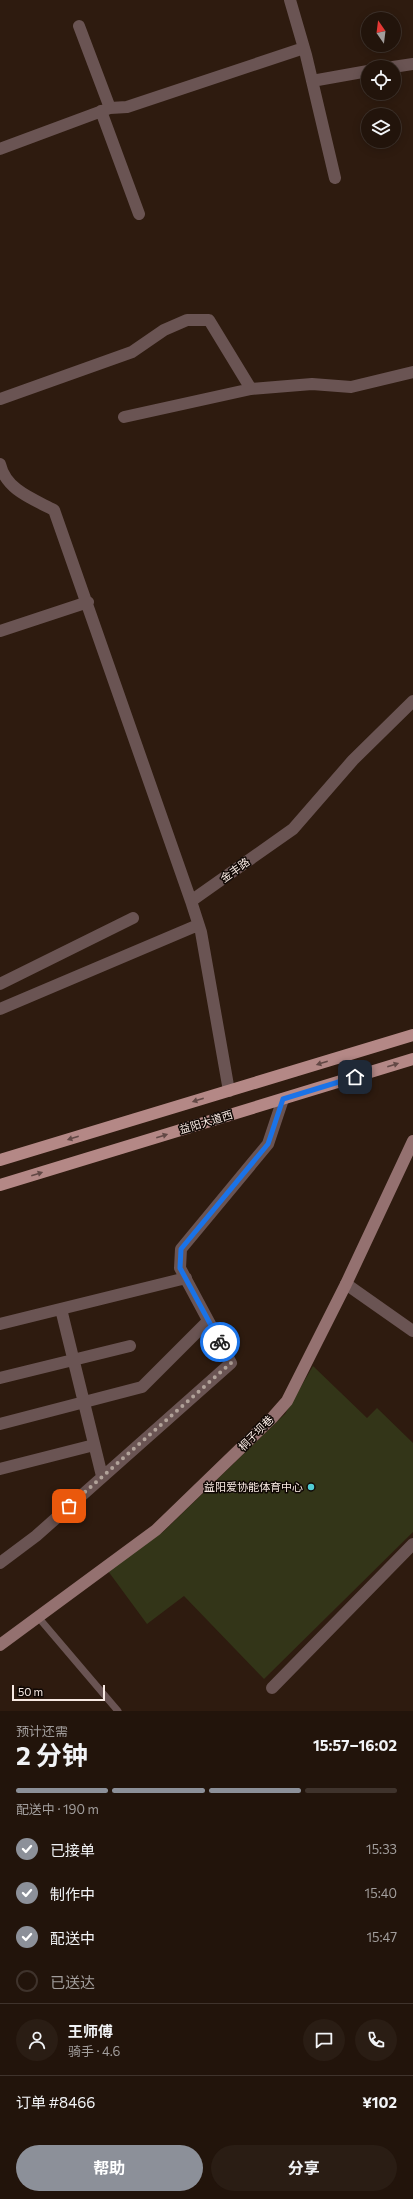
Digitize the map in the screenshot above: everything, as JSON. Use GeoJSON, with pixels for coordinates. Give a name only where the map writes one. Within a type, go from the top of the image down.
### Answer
{"type":"FeatureCollection","features":[{"type":"Feature","properties":{"kind":"main road","name":"益阳大道西"},"geometry":{"type":"LineString","coordinates":[[0,1160],[413,1035]]}},
{"type":"Feature","properties":{"kind":"main road","name":"益阳大道西"},"geometry":{"type":"LineString","coordinates":[[0,1185],[413,1059]]}},
{"type":"Feature","properties":{"kind":"street"},"geometry":{"type":"LineString","coordinates":[[290,0],[304,48],[335,178]]}},
{"type":"Feature","properties":{"kind":"street"},"geometry":{"type":"LineString","coordinates":[[79,26],[139,214]]}},
{"type":"Feature","properties":{"kind":"street"},"geometry":{"type":"LineString","coordinates":[[0,149],[106,109],[127,107],[304,48]]}},
{"type":"Feature","properties":{"kind":"street"},"geometry":{"type":"LineString","coordinates":[[401,66],[413,64]]}},
{"type":"Feature","properties":{"kind":"street"},"geometry":{"type":"LineString","coordinates":[[312,81],[361,72]]}},
{"type":"Feature","properties":{"kind":"street"},"geometry":{"type":"LineString","coordinates":[[0,399],[132,352],[164,330],[187,320],[209,320],[251,389]]}},
{"type":"Feature","properties":{"kind":"street"},"geometry":{"type":"LineString","coordinates":[[124,417],[251,389],[312,384],[351,387],[413,372]]}},
{"type":"Feature","properties":{"kind":"street"},"geometry":{"type":"LineString","coordinates":[[0,464],[2,472],[12,487],[54,510],[88,602],[198,925],[229,1091]]}},
{"type":"Feature","properties":{"kind":"street"},"geometry":{"type":"LineString","coordinates":[[0,631],[88,602]]}},
{"type":"Feature","properties":{"kind":"street","name":"金丰路"},"geometry":{"type":"LineString","coordinates":[[191,901],[293,828],[353,760],[413,701]]}},
{"type":"Feature","properties":{"kind":"street"},"geometry":{"type":"LineString","coordinates":[[0,984],[133,918]]}},
{"type":"Feature","properties":{"kind":"street"},"geometry":{"type":"LineString","coordinates":[[0,1009],[198,925]]}},
{"type":"Feature","properties":{"kind":"street"},"geometry":{"type":"LineString","coordinates":[[0,1563],[36,1536],[231,1363],[180,1268],[181,1249],[268,1144],[283,1099]]}},
{"type":"Feature","properties":{"kind":"street","name":"桐子坝巷"},"geometry":{"type":"LineString","coordinates":[[0,1645],[156,1530],[272,1418],[287,1401],[346,1284],[413,1141]]}},
{"type":"Feature","properties":{"kind":"street"},"geometry":{"type":"LineString","coordinates":[[0,1324],[186,1278]]}},
{"type":"Feature","properties":{"kind":"street"},"geometry":{"type":"LineString","coordinates":[[346,1284],[413,1331]]}},
{"type":"Feature","properties":{"kind":"street"},"geometry":{"type":"LineString","coordinates":[[61,1309],[102,1476]]}},
{"type":"Feature","properties":{"kind":"street"},"geometry":{"type":"LineString","coordinates":[[0,1424],[142,1387],[208,1321]]}},
{"type":"Feature","properties":{"kind":"street"},"geometry":{"type":"LineString","coordinates":[[0,1378],[130,1346]]}},
{"type":"Feature","properties":{"kind":"street"},"geometry":{"type":"LineString","coordinates":[[0,1469],[94,1445]]}},
{"type":"Feature","properties":{"kind":"street"},"geometry":{"type":"LineString","coordinates":[[272,1688],[413,1544]]}},
{"type":"Feature","properties":{"kind":"lane"},"geometry":{"type":"LineString","coordinates":[[38,1617],[118,1711]]}},
{"type":"Feature","properties":{"kind":"green space","name":"益阳爱协能体育中心"},"geometry":{"type":"Polygon","coordinates":[[[313,1366],[367,1418],[377,1408],[413,1443],[413,1532],[264,1679],[184,1596],[147,1624],[108,1571],[163,1532],[285,1414],[313,1366]]]}},
{"type":"Feature","properties":{"kind":"way so far"},"geometry":{"type":"LineString","coordinates":[[69,1506],[231,1363],[220,1342]]}},
{"type":"Feature","properties":{"kind":"place","name":"益阳爱协能体育中心"},"geometry":{"type":"Point","coordinates":[311,1487]}},
{"type":"Feature","properties":{"kind":"route"},"geometry":{"type":"LineString","coordinates":[[220,1342],[180,1268],[181,1249],[268,1144],[283,1099],[355,1077]]}}]}
